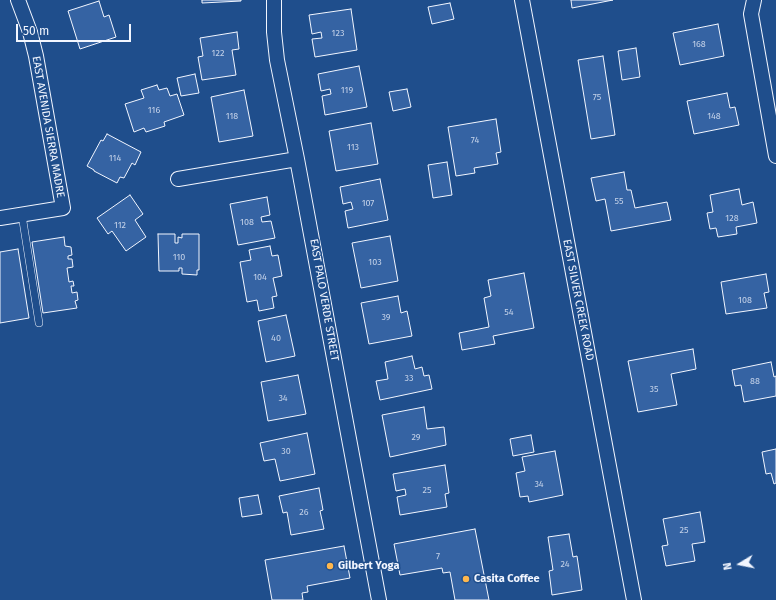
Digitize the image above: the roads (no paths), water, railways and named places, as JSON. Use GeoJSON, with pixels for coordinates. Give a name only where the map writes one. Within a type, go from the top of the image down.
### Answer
{"type":"FeatureCollection","features":[{"type":"Feature","properties":{"kind":"street","name":"EAST AVENIDA SIERRA MADRE"},"geometry":{"type":"LineString","coordinates":[[18,0],[30,32],[36,56],[63,208],[22,215]]}},
{"type":"Feature","properties":{"kind":"street","name":"EAST PALO VERDE STREET"},"geometry":{"type":"LineString","coordinates":[[274,0],[274,32],[277,60],[297,158],[379,600]]}},
{"type":"Feature","properties":{"kind":"street","name":"EAST SILVER CREEK ROAD"},"geometry":{"type":"LineString","coordinates":[[522,0],[634,600]]}},
{"type":"Feature","properties":{"kind":"street"},"geometry":{"type":"LineString","coordinates":[[754,0],[751,14],[776,156]]}},
{"type":"Feature","properties":{"kind":"street"},"geometry":{"type":"LineString","coordinates":[[178,179],[297,158]]}},
{"type":"Feature","properties":{"kind":"street"},"geometry":{"type":"LineString","coordinates":[[0,218],[22,215]]}},
{"type":"Feature","properties":{"kind":"lane"},"geometry":{"type":"LineString","coordinates":[[22,215],[39,323]]}},
{"type":"Feature","properties":{"kind":"place","name":"Gilbert Yoga"},"geometry":{"type":"Point","coordinates":[330,566]}},
{"type":"Feature","properties":{"kind":"place","name":"Casita Coffee"},"geometry":{"type":"Point","coordinates":[466,579]}}]}
